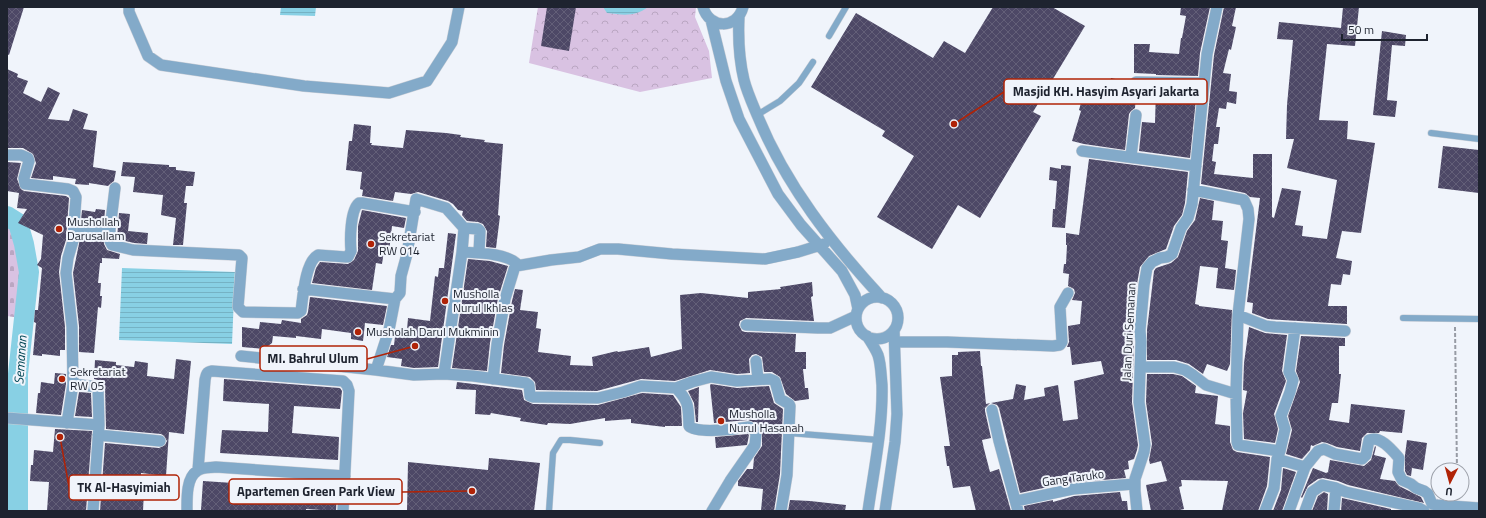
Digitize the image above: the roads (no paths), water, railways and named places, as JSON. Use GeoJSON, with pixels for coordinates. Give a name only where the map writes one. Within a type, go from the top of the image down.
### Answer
{"type":"FeatureCollection","features":[{"type":"Feature","properties":{"kind":"street"},"geometry":{"type":"LineString","coordinates":[[129,7],[129,12],[148,56],[161,66],[304,86],[389,93],[428,81],[452,42],[459,7]]}},
{"type":"Feature","properties":{"kind":"street"},"geometry":{"type":"LineString","coordinates":[[703,7],[707,17],[723,24],[732,22],[741,12]]}},
{"type":"Feature","properties":{"kind":"street","name":"Jalan Duri Semanan"},"geometry":{"type":"LineString","coordinates":[[1137,511],[1134,484],[1145,445],[1139,402],[1142,300],[1147,268],[1152,262],[1172,254],[1181,228],[1188,218],[1196,166],[1207,54],[1217,7]]}},
{"type":"Feature","properties":{"kind":"street"},"geometry":{"type":"LineString","coordinates":[[741,12],[738,43],[744,80],[764,132],[786,175],[811,213],[832,240],[882,298],[896,308],[898,320],[894,330],[894,342],[897,414],[895,442],[885,511]]}},
{"type":"Feature","properties":{"kind":"street"},"geometry":{"type":"LineString","coordinates":[[711,20],[726,81],[739,119],[778,194],[801,225],[842,271],[855,295],[859,328],[867,336],[877,351],[881,370],[881,416],[879,440],[868,511]]}},
{"type":"Feature","properties":{"kind":"street"},"geometry":{"type":"LineString","coordinates":[[1136,82],[1204,83]]}},
{"type":"Feature","properties":{"kind":"street"},"geometry":{"type":"LineString","coordinates":[[1131,156],[1136,115]]}},
{"type":"Feature","properties":{"kind":"street"},"geometry":{"type":"LineString","coordinates":[[1082,151],[1131,156],[1196,166]]}},
{"type":"Feature","properties":{"kind":"street"},"geometry":{"type":"LineString","coordinates":[[7,155],[21,155],[28,158],[29,160],[24,178],[25,184],[68,189],[75,193],[76,197],[74,226],[66,273],[72,327],[73,384],[66,423]]}},
{"type":"Feature","properties":{"kind":"street"},"geometry":{"type":"LineString","coordinates":[[115,188],[110,229],[110,243],[115,246],[133,250],[239,255],[242,258],[238,307],[242,312],[298,313],[301,311],[303,289],[312,259],[324,254],[346,257],[350,255],[352,221],[355,207],[358,203],[415,212]]}},
{"type":"Feature","properties":{"kind":"street"},"geometry":{"type":"LineString","coordinates":[[1193,190],[1244,200],[1248,209],[1238,314],[1236,394],[1238,445],[1278,455],[1305,467]]}},
{"type":"Feature","properties":{"kind":"street"},"geometry":{"type":"LineString","coordinates":[[376,370],[389,330],[395,299],[400,292],[401,276],[407,254],[416,199],[446,208],[464,228],[478,229],[480,231],[479,253]]}},
{"type":"Feature","properties":{"kind":"street"},"geometry":{"type":"LineString","coordinates":[[74,226],[110,229]]}},
{"type":"Feature","properties":{"kind":"street"},"geometry":{"type":"LineString","coordinates":[[444,374],[462,252],[464,228]]}},
{"type":"Feature","properties":{"kind":"street"},"geometry":{"type":"LineString","coordinates":[[516,266],[579,257],[600,249],[765,259],[819,246],[832,240]]}},
{"type":"Feature","properties":{"kind":"street"},"geometry":{"type":"LineString","coordinates":[[462,252],[479,253],[511,259],[516,263],[505,299],[496,344],[493,379]]}},
{"type":"Feature","properties":{"kind":"street"},"geometry":{"type":"LineString","coordinates":[[303,289],[395,299]]}},
{"type":"Feature","properties":{"kind":"street"},"geometry":{"type":"LineString","coordinates":[[894,342],[1060,345],[1062,342],[1060,307],[1068,293]]}},
{"type":"Feature","properties":{"kind":"street"},"geometry":{"type":"LineString","coordinates":[[746,325],[830,328],[857,313],[867,300],[882,298]]}},
{"type":"Feature","properties":{"kind":"street"},"geometry":{"type":"LineString","coordinates":[[1238,314],[1266,326],[1345,331]]}},
{"type":"Feature","properties":{"kind":"street"},"geometry":{"type":"LineString","coordinates":[[1265,511],[1274,488],[1278,455],[1285,429],[1281,416],[1293,380],[1289,372],[1295,328]]}},
{"type":"Feature","properties":{"kind":"street"},"geometry":{"type":"LineString","coordinates":[[867,336],[880,339],[888,336],[894,330]]}},
{"type":"Feature","properties":{"kind":"street"},"geometry":{"type":"LineString","coordinates":[[242,356],[414,375],[444,374],[526,383],[529,385],[531,396],[540,397],[598,398],[641,386],[676,388],[711,377],[737,381],[758,379],[774,380],[780,399],[790,405],[787,474],[781,511]]}},
{"type":"Feature","properties":{"kind":"street"},"geometry":{"type":"LineString","coordinates":[[756,361],[758,379]]}},
{"type":"Feature","properties":{"kind":"street"},"geometry":{"type":"LineString","coordinates":[[1140,367],[1165,366],[1185,370],[1206,385],[1236,394]]}},
{"type":"Feature","properties":{"kind":"street"},"geometry":{"type":"LineString","coordinates":[[198,470],[205,380],[208,372],[212,370],[343,381],[347,385],[349,391],[343,511]]}},
{"type":"Feature","properties":{"kind":"street"},"geometry":{"type":"LineString","coordinates":[[73,384],[98,387],[98,430],[93,511]]}},
{"type":"Feature","properties":{"kind":"street"},"geometry":{"type":"LineString","coordinates":[[676,388],[684,396],[687,403],[689,426],[691,428],[697,430],[734,430],[749,427],[754,430],[756,434],[754,446],[712,511]]}},
{"type":"Feature","properties":{"kind":"street"},"geometry":{"type":"LineString","coordinates":[[992,410],[1017,506]]}},
{"type":"Feature","properties":{"kind":"street"},"geometry":{"type":"LineString","coordinates":[[9,418],[66,423],[160,441]]}},
{"type":"Feature","properties":{"kind":"street"},"geometry":{"type":"LineString","coordinates":[[1289,511],[1305,467],[1320,450],[1360,459],[1364,458],[1366,455],[1369,440],[1377,438],[1399,458],[1398,472],[1402,480],[1416,488],[1424,490],[1428,494],[1432,504],[1437,506],[1479,508]]}},
{"type":"Feature","properties":{"kind":"street"},"geometry":{"type":"LineString","coordinates":[[187,511],[190,483],[194,474],[198,470],[216,467],[345,476]]}},
{"type":"Feature","properties":{"kind":"street","name":"Gang Taruko"},"geometry":{"type":"LineString","coordinates":[[1017,506],[1073,489],[1134,484]]}},
{"type":"Feature","properties":{"kind":"street"},"geometry":{"type":"LineString","coordinates":[[1305,511],[1312,492],[1317,487],[1322,485],[1346,492],[1419,508],[1424,511]]}},
{"type":"Feature","properties":{"kind":"street"},"geometry":{"type":"LineString","coordinates":[[1334,511],[1336,488]]}},
{"type":"Feature","properties":{"kind":"lane"},"geometry":{"type":"LineString","coordinates":[[829,36],[846,7]]}},
{"type":"Feature","properties":{"kind":"lane"},"geometry":{"type":"LineString","coordinates":[[757,115],[780,101],[799,83],[813,62]]}},
{"type":"Feature","properties":{"kind":"lane"},"geometry":{"type":"LineString","coordinates":[[1431,133],[1479,139]]}},
{"type":"Feature","properties":{"kind":"lane"},"geometry":{"type":"LineString","coordinates":[[1403,318],[1479,319]]}},
{"type":"Feature","properties":{"kind":"lane"},"geometry":{"type":"LineString","coordinates":[[789,434],[879,440]]}},
{"type":"Feature","properties":{"kind":"lane"},"geometry":{"type":"LineString","coordinates":[[549,511],[553,453],[561,440],[600,443]]}},
{"type":"Feature","properties":{"kind":"water"},"geometry":{"type":"Polygon","coordinates":[[[281,7],[316,7],[315,16],[280,15],[281,7]]]}},
{"type":"Feature","properties":{"kind":"water"},"geometry":{"type":"Polygon","coordinates":[[[603,7],[648,7],[634,14],[624,15],[607,13],[603,7]]]}},
{"type":"Feature","properties":{"kind":"water"},"geometry":{"type":"Polygon","coordinates":[[[122,268],[235,272],[232,344],[119,340],[122,268]]]}},
{"type":"Feature","properties":{"kind":"waterway","name":"Semanan"},"geometry":{"type":"LineString","coordinates":[[7,216],[18,223],[24,244],[29,272],[18,374],[18,511]]}},
{"type":"Feature","properties":{"kind":"place","name":"Masjid KH. Hasyim Asyari Jakarta"},"geometry":{"type":"Point","coordinates":[954,124]}},
{"type":"Feature","properties":{"kind":"place","name":"Mushollah Darusallam"},"geometry":{"type":"Point","coordinates":[59,229]}},
{"type":"Feature","properties":{"kind":"place","name":"Sekretariat RW 014"},"geometry":{"type":"Point","coordinates":[371,244]}},
{"type":"Feature","properties":{"kind":"place","name":"Musholla Nurul Ikhlas"},"geometry":{"type":"Point","coordinates":[445,301]}},
{"type":"Feature","properties":{"kind":"place","name":"Musholah Darul Mukminin"},"geometry":{"type":"Point","coordinates":[358,332]}},
{"type":"Feature","properties":{"kind":"place","name":"MI. Bahrul Ulum"},"geometry":{"type":"Point","coordinates":[415,346]}},
{"type":"Feature","properties":{"kind":"place","name":"Sekretariat RW 05"},"geometry":{"type":"Point","coordinates":[62,379]}},
{"type":"Feature","properties":{"kind":"place","name":"Musholla Nurul Hasanah"},"geometry":{"type":"Point","coordinates":[721,421]}},
{"type":"Feature","properties":{"kind":"place","name":"TK Al-Hasyimiah"},"geometry":{"type":"Point","coordinates":[60,437]}},
{"type":"Feature","properties":{"kind":"place","name":"Apartemen Green Park View"},"geometry":{"type":"Point","coordinates":[472,491]}}]}
